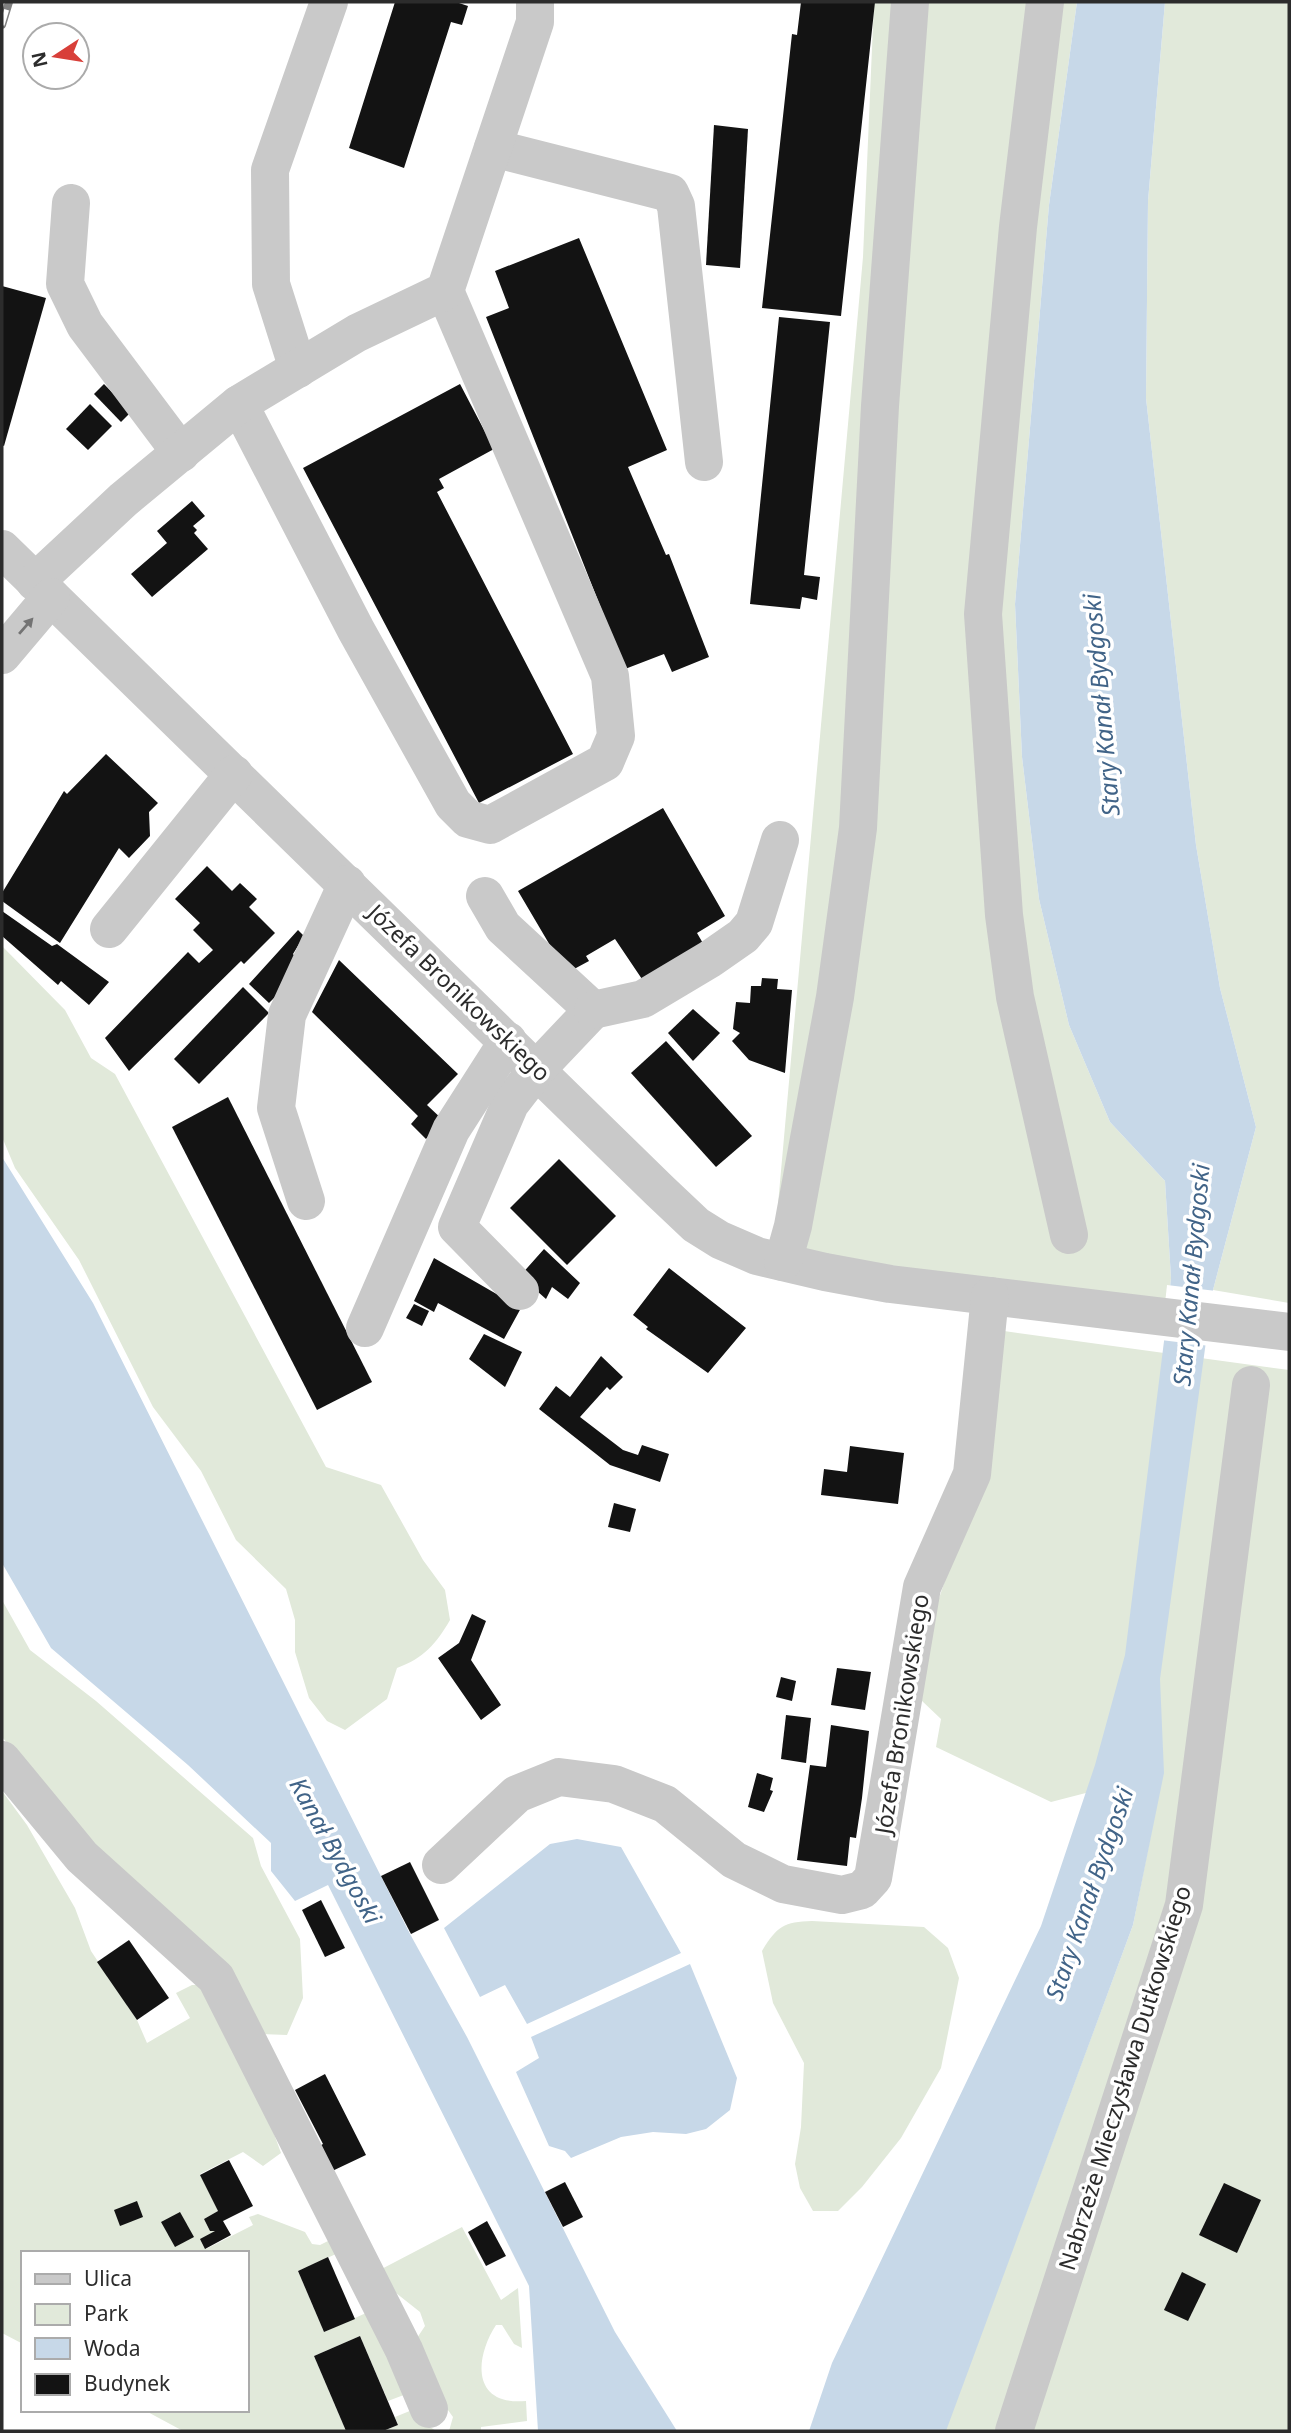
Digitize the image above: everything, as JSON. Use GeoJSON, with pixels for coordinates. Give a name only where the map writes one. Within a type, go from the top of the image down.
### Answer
{"type":"FeatureCollection","features":[{"type":"Feature","properties":{"kind":"street"},"geometry":{"type":"LineString","coordinates":[[298,369],[271,284],[270,170],[329,2]]}},
{"type":"Feature","properties":{"kind":"street"},"geometry":{"type":"LineString","coordinates":[[239,404],[356,630],[453,804],[468,819],[490,825],[605,762],[616,736],[610,676],[445,291],[535,22],[535,2]]}},
{"type":"Feature","properties":{"kind":"street"},"geometry":{"type":"LineString","coordinates":[[783,1262],[793,1226],[835,997],[858,828],[880,406],[910,2]]}},
{"type":"Feature","properties":{"kind":"street"},"geometry":{"type":"LineString","coordinates":[[1045,2],[1018,227],[983,614],[991,761],[1013,983],[1069,1236]]}},
{"type":"Feature","properties":{"kind":"street"},"geometry":{"type":"LineString","coordinates":[[493,148],[670,193],[676,205],[704,462]]}},
{"type":"Feature","properties":{"kind":"street"},"geometry":{"type":"LineString","coordinates":[[71,203],[65,284],[85,325],[181,453]]}},
{"type":"Feature","properties":{"kind":"street"},"geometry":{"type":"LineString","coordinates":[[2,655],[22,575],[60,555],[239,404],[357,333],[445,291]]}},
{"type":"Feature","properties":{"kind":"street","name":"Józefa Bronikowskiego"},"geometry":{"type":"LineString","coordinates":[[22,575],[234,774],[696,1225],[738,1248],[783,1262],[890,1284],[1289,1332]]}},
{"type":"Feature","properties":{"kind":"street"},"geometry":{"type":"LineString","coordinates":[[109,929],[234,774]]}},
{"type":"Feature","properties":{"kind":"street"},"geometry":{"type":"LineString","coordinates":[[520,1291],[457,1227],[510,1104],[537,1069],[593,1010],[643,999],[710,960],[743,936],[754,923],[780,840]]}},
{"type":"Feature","properties":{"kind":"street"},"geometry":{"type":"LineString","coordinates":[[306,1201],[276,1108],[287,1014],[346,884]]}},
{"type":"Feature","properties":{"kind":"street"},"geometry":{"type":"LineString","coordinates":[[485,896],[503,926],[593,1010]]}},
{"type":"Feature","properties":{"kind":"street"},"geometry":{"type":"LineString","coordinates":[[365,1328],[451,1130],[509,1041]]}},
{"type":"Feature","properties":{"kind":"street","name":"Józefa Bronikowskiego"},"geometry":{"type":"LineString","coordinates":[[441,1865],[517,1794],[559,1777],[614,1784],[665,1804],[734,1860],[783,1884],[842,1895],[862,1890],[873,1878],[922,1587],[972,1474],[990,1296]]}},
{"type":"Feature","properties":{"kind":"street","name":"Nabrzeże Mieczysława Dutkowskiego"},"geometry":{"type":"LineString","coordinates":[[1014,2431],[1184,1905],[1251,1385]]}},
{"type":"Feature","properties":{"kind":"street"},"geometry":{"type":"LineString","coordinates":[[2,1760],[82,1857],[216,1978],[404,2350],[429,2409]]}},
{"type":"Feature","properties":{"kind":"green space"},"geometry":{"type":"Polygon","coordinates":[[[874,2],[1077,2],[1049,205],[1015,604],[1022,757],[1039,899],[1069,1025],[1110,1122],[1165,1181],[1171,1278],[1167,1317],[773,1260],[863,257],[874,2]]]}},
{"type":"Feature","properties":{"kind":"green space"},"geometry":{"type":"Polygon","coordinates":[[[1165,2],[1289,2],[1289,1303],[1213,1290],[1256,1127],[1220,988],[1196,845],[1146,398],[1148,201],[1165,2]]]}},
{"type":"Feature","properties":{"kind":"green space"},"geometry":{"type":"Polygon","coordinates":[[[2,946],[65,1010],[91,1058],[115,1074],[326,1467],[381,1485],[423,1560],[445,1590],[450,1620],[440,1636],[422,1655],[397,1668],[387,1699],[345,1730],[327,1721],[309,1698],[295,1652],[295,1620],[286,1589],[236,1540],[201,1471],[153,1407],[79,1260],[15,1168],[2,1137],[2,946]]]}},
{"type":"Feature","properties":{"kind":"green space"},"geometry":{"type":"Polygon","coordinates":[[[1004,1331],[1289,1370],[1289,2431],[945,2431],[1133,1925],[1163,1773],[1051,1802],[936,1747],[941,1719],[921,1700],[935,1610],[952,1560],[1004,1331]]]}},
{"type":"Feature","properties":{"kind":"green space"},"geometry":{"type":"Polygon","coordinates":[[[2,1600],[30,1650],[96,1701],[253,1838],[261,1866],[300,1939],[303,1998],[287,2035],[261,2034],[2,1737],[2,1600]]]}},
{"type":"Feature","properties":{"kind":"green space"},"geometry":{"type":"Polygon","coordinates":[[[2,1791],[27,1825],[75,1908],[91,1951],[137,2020],[147,2043],[190,2018],[176,1993],[192,1985],[206,1985],[239,2038],[281,2153],[263,2166],[243,2152],[200,2174],[218,2211],[204,2219],[210,2231],[215,2231],[206,2249],[253,2225],[249,2217],[258,2214],[305,2232],[312,2244],[320,2245],[330,2240],[336,2254],[298,2271],[324,2332],[366,2313],[409,2393],[388,2401],[360,2336],[314,2356],[346,2431],[183,2431],[148,2412],[248,2412],[248,2251],[21,2251],[21,2343],[2,2333],[2,1791]]]}},
{"type":"Feature","properties":{"kind":"green space"},"geometry":{"type":"Polygon","coordinates":[[[812,1921],[924,1927],[948,1948],[959,1978],[941,2068],[901,2138],[862,2187],[838,2211],[813,2211],[800,2188],[795,2164],[801,2127],[804,2063],[773,2003],[762,1951],[782,1927],[812,1921]]]}},
{"type":"Feature","properties":{"kind":"green space"},"geometry":{"type":"Polygon","coordinates":[[[462,2227],[501,2300],[518,2288],[522,2348],[514,2344],[502,2325],[496,2325],[484,2352],[482,2378],[495,2396],[508,2401],[526,2401],[527,2421],[481,2427],[481,2431],[449,2431],[453,2417],[432,2388],[417,2338],[425,2326],[420,2312],[372,2274],[462,2227]]]}},
{"type":"Feature","properties":{"kind":"green space"},"geometry":{"type":"Polygon","coordinates":[[[417,2408],[423,2422],[436,2431],[383,2431],[398,2425],[395,2417],[417,2408]]]}},
{"type":"Feature","properties":{"kind":"water","name":"Stary Kanał Bydgoski"},"geometry":{"type":"Polygon","coordinates":[[[1077,2],[1165,2],[1148,201],[1146,398],[1196,845],[1220,988],[1256,1127],[1213,1290],[1160,1679],[1164,1773],[1133,1925],[946,2431],[809,2431],[832,2363],[1041,1926],[1095,1765],[1125,1655],[1167,1317],[1171,1278],[1165,1181],[1110,1122],[1069,1025],[1039,899],[1022,757],[1015,604],[1049,205],[1077,2]]]}},
{"type":"Feature","properties":{"kind":"water","name":"Kanał Bydgoski"},"geometry":{"type":"Polygon","coordinates":[[[2,1157],[93,1303],[410,1934],[467,2037],[615,2332],[677,2431],[538,2431],[529,2286],[328,1885],[295,1901],[271,1871],[271,1843],[188,1765],[51,1648],[2,1563],[2,1157]]]}},
{"type":"Feature","properties":{"kind":"water"},"geometry":{"type":"Polygon","coordinates":[[[577,1839],[621,1847],[681,1953],[527,2024],[505,1985],[480,1997],[444,1928],[550,1844],[577,1839]]]}},
{"type":"Feature","properties":{"kind":"water"},"geometry":{"type":"Polygon","coordinates":[[[690,1964],[737,2078],[730,2110],[706,2129],[686,2134],[653,2132],[621,2137],[571,2158],[565,2151],[549,2146],[516,2072],[539,2058],[531,2037],[690,1964]]]}},
{"type":"Feature","properties":{"kind":"pier"},"geometry":{"type":"Polygon","coordinates":[[[1167,1285],[1216,1291],[1210,1346],[1161,1340],[1167,1285]]]}},
{"type":"Feature","properties":{"kind":"building"},"geometry":{"type":"Polygon","coordinates":[[[395,2],[456,2],[468,6],[462,25],[451,22],[404,168],[349,148],[395,2]]]}},
{"type":"Feature","properties":{"kind":"building"},"geometry":{"type":"Polygon","coordinates":[[[801,2],[875,2],[841,316],[762,308],[792,34],[797,35],[801,2]]]}},
{"type":"Feature","properties":{"kind":"building"},"geometry":{"type":"Polygon","coordinates":[[[714,125],[748,129],[740,268],[706,265],[714,125]]]}},
{"type":"Feature","properties":{"kind":"building"},"geometry":{"type":"Polygon","coordinates":[[[579,238],[667,450],[628,467],[666,555],[669,554],[709,657],[672,672],[664,654],[625,669],[486,317],[509,308],[495,271],[579,238]]]}},
{"type":"Feature","properties":{"kind":"building"},"geometry":{"type":"Polygon","coordinates":[[[2,286],[46,298],[4,446],[2,445],[2,286]]]}},
{"type":"Feature","properties":{"kind":"building"},"geometry":{"type":"Polygon","coordinates":[[[779,317],[830,322],[804,575],[820,577],[817,600],[802,597],[800,609],[750,604],[779,317]]]}},
{"type":"Feature","properties":{"kind":"building"},"geometry":{"type":"Polygon","coordinates":[[[104,384],[131,412],[121,422],[94,394],[104,384]]]}},
{"type":"Feature","properties":{"kind":"building"},"geometry":{"type":"Polygon","coordinates":[[[460,384],[494,449],[439,479],[444,488],[437,492],[573,754],[479,803],[303,468],[460,384]]]}},
{"type":"Feature","properties":{"kind":"building"},"geometry":{"type":"Polygon","coordinates":[[[90,404],[112,426],[88,450],[66,429],[90,404]]]}},
{"type":"Feature","properties":{"kind":"building"},"geometry":{"type":"Polygon","coordinates":[[[192,501],[205,516],[193,526],[197,530],[194,533],[208,549],[152,597],[131,574],[167,543],[157,531],[192,501]]]}},
{"type":"Feature","properties":{"kind":"building"},"geometry":{"type":"Polygon","coordinates":[[[106,754],[158,803],[149,812],[150,836],[129,858],[119,848],[60,943],[2,901],[2,893],[64,791],[67,794],[106,754]]]}},
{"type":"Feature","properties":{"kind":"building"},"geometry":{"type":"Polygon","coordinates":[[[663,808],[725,916],[697,933],[708,952],[648,988],[615,939],[586,956],[589,961],[563,975],[551,947],[518,891],[663,808]]]}},
{"type":"Feature","properties":{"kind":"building"},"geometry":{"type":"Polygon","coordinates":[[[207,866],[232,891],[240,883],[257,899],[249,907],[275,933],[244,964],[241,961],[129,1071],[105,1038],[188,952],[199,963],[213,950],[193,930],[200,923],[175,899],[207,866]]]}},
{"type":"Feature","properties":{"kind":"building"},"geometry":{"type":"Polygon","coordinates":[[[2,911],[52,946],[57,944],[109,982],[89,1005],[61,981],[58,985],[2,936],[2,911]]]}},
{"type":"Feature","properties":{"kind":"building"},"geometry":{"type":"Polygon","coordinates":[[[298,930],[304,936],[293,954],[298,961],[293,979],[269,1003],[249,984],[298,930]]]}},
{"type":"Feature","properties":{"kind":"building"},"geometry":{"type":"Polygon","coordinates":[[[339,960],[458,1074],[427,1105],[444,1121],[426,1139],[411,1124],[418,1116],[312,1012],[339,960]]]}},
{"type":"Feature","properties":{"kind":"building"},"geometry":{"type":"Polygon","coordinates":[[[762,978],[778,979],[777,989],[792,990],[785,1073],[749,1060],[732,1041],[740,1033],[733,1029],[736,1002],[750,1003],[751,986],[761,986],[762,978]]]}},
{"type":"Feature","properties":{"kind":"building"},"geometry":{"type":"Polygon","coordinates":[[[243,987],[269,1013],[199,1084],[174,1059],[243,987]]]}},
{"type":"Feature","properties":{"kind":"building"},"geometry":{"type":"Polygon","coordinates":[[[693,1009],[720,1033],[693,1061],[668,1033],[693,1009]]]}},
{"type":"Feature","properties":{"kind":"building"},"geometry":{"type":"Polygon","coordinates":[[[666,1041],[752,1136],[716,1167],[631,1073],[666,1041]]]}},
{"type":"Feature","properties":{"kind":"building"},"geometry":{"type":"Polygon","coordinates":[[[228,1097],[372,1382],[317,1410],[172,1127],[228,1097]]]}},
{"type":"Feature","properties":{"kind":"building"},"geometry":{"type":"Polygon","coordinates":[[[559,1159],[616,1216],[567,1265],[510,1208],[559,1159]]]}},
{"type":"Feature","properties":{"kind":"building"},"geometry":{"type":"Polygon","coordinates":[[[544,1249],[580,1283],[568,1299],[552,1287],[546,1299],[520,1276],[544,1249]]]}},
{"type":"Feature","properties":{"kind":"building"},"geometry":{"type":"Polygon","coordinates":[[[434,1258],[521,1308],[504,1339],[438,1303],[434,1312],[414,1301],[434,1258]]]}},
{"type":"Feature","properties":{"kind":"building"},"geometry":{"type":"Polygon","coordinates":[[[669,1268],[746,1328],[708,1373],[646,1329],[648,1327],[633,1315],[669,1268]]]}},
{"type":"Feature","properties":{"kind":"building"},"geometry":{"type":"Polygon","coordinates":[[[414,1304],[429,1311],[422,1326],[406,1318],[414,1304]]]}},
{"type":"Feature","properties":{"kind":"building"},"geometry":{"type":"Polygon","coordinates":[[[484,1334],[522,1352],[505,1387],[469,1359],[484,1334]]]}},
{"type":"Feature","properties":{"kind":"building"},"geometry":{"type":"Polygon","coordinates":[[[601,1356],[623,1377],[610,1390],[607,1387],[580,1417],[623,1450],[638,1455],[642,1445],[669,1454],[660,1482],[610,1465],[539,1409],[556,1386],[570,1397],[601,1356]]]}},
{"type":"Feature","properties":{"kind":"building"},"geometry":{"type":"Polygon","coordinates":[[[850,1446],[904,1453],[898,1504],[821,1495],[824,1469],[847,1472],[850,1446]]]}},
{"type":"Feature","properties":{"kind":"building"},"geometry":{"type":"Polygon","coordinates":[[[614,1503],[636,1509],[630,1532],[608,1527],[614,1503]]]}},
{"type":"Feature","properties":{"kind":"building"},"geometry":{"type":"Polygon","coordinates":[[[472,1614],[486,1621],[471,1660],[501,1705],[481,1720],[438,1658],[459,1643],[472,1614]]]}},
{"type":"Feature","properties":{"kind":"building"},"geometry":{"type":"Polygon","coordinates":[[[837,1668],[871,1672],[865,1710],[831,1705],[837,1668]]]}},
{"type":"Feature","properties":{"kind":"building"},"geometry":{"type":"Polygon","coordinates":[[[781,1677],[796,1681],[792,1701],[776,1697],[781,1677]]]}},
{"type":"Feature","properties":{"kind":"building"},"geometry":{"type":"Polygon","coordinates":[[[786,1715],[811,1718],[806,1763],[781,1759],[786,1715]]]}},
{"type":"Feature","properties":{"kind":"building"},"geometry":{"type":"Polygon","coordinates":[[[831,1725],[869,1731],[856,1838],[850,1837],[847,1866],[797,1860],[810,1765],[826,1767],[831,1725]]]}},
{"type":"Feature","properties":{"kind":"building"},"geometry":{"type":"Polygon","coordinates":[[[757,1773],[773,1778],[770,1790],[773,1791],[764,1812],[748,1807],[757,1773]]]}},
{"type":"Feature","properties":{"kind":"building"},"geometry":{"type":"Polygon","coordinates":[[[410,1862],[439,1920],[411,1934],[381,1876],[410,1862]]]}},
{"type":"Feature","properties":{"kind":"building"},"geometry":{"type":"Polygon","coordinates":[[[321,1900],[345,1948],[325,1957],[302,1910],[321,1900]]]}},
{"type":"Feature","properties":{"kind":"building"},"geometry":{"type":"Polygon","coordinates":[[[129,1940],[169,1998],[137,2020],[97,1962],[129,1940]]]}},
{"type":"Feature","properties":{"kind":"building"},"geometry":{"type":"Polygon","coordinates":[[[325,2074],[366,2155],[328,2173],[312,2150],[323,2144],[295,2090],[325,2074]]]}},
{"type":"Feature","properties":{"kind":"building"},"geometry":{"type":"Polygon","coordinates":[[[229,2160],[253,2206],[223,2221],[231,2235],[205,2249],[200,2239],[215,2231],[210,2231],[204,2219],[218,2211],[200,2175],[229,2160]]]}},
{"type":"Feature","properties":{"kind":"building"},"geometry":{"type":"Polygon","coordinates":[[[565,2182],[583,2217],[563,2227],[545,2192],[565,2182]]]}},
{"type":"Feature","properties":{"kind":"building"},"geometry":{"type":"Polygon","coordinates":[[[1224,2183],[1261,2200],[1237,2253],[1199,2235],[1224,2183]]]}},
{"type":"Feature","properties":{"kind":"building"},"geometry":{"type":"Polygon","coordinates":[[[137,2201],[143,2217],[120,2226],[114,2210],[137,2201]]]}},
{"type":"Feature","properties":{"kind":"building"},"geometry":{"type":"Polygon","coordinates":[[[180,2212],[194,2237],[175,2247],[161,2222],[180,2212]]]}},
{"type":"Feature","properties":{"kind":"building"},"geometry":{"type":"Polygon","coordinates":[[[487,2221],[506,2256],[486,2266],[468,2232],[487,2221]]]}},
{"type":"Feature","properties":{"kind":"building"},"geometry":{"type":"Polygon","coordinates":[[[328,2257],[355,2319],[324,2332],[298,2271],[328,2257]]]}},
{"type":"Feature","properties":{"kind":"building"},"geometry":{"type":"Polygon","coordinates":[[[1182,2272],[1206,2284],[1188,2321],[1164,2310],[1182,2272]]]}},
{"type":"Feature","properties":{"kind":"building"},"geometry":{"type":"Polygon","coordinates":[[[360,2336],[398,2425],[383,2431],[346,2431],[314,2356],[360,2336]]]}},
{"type":"Feature","properties":{"kind":"railway"},"geometry":{"type":"LineString","coordinates":[[2,25],[9,2]]}}]}
